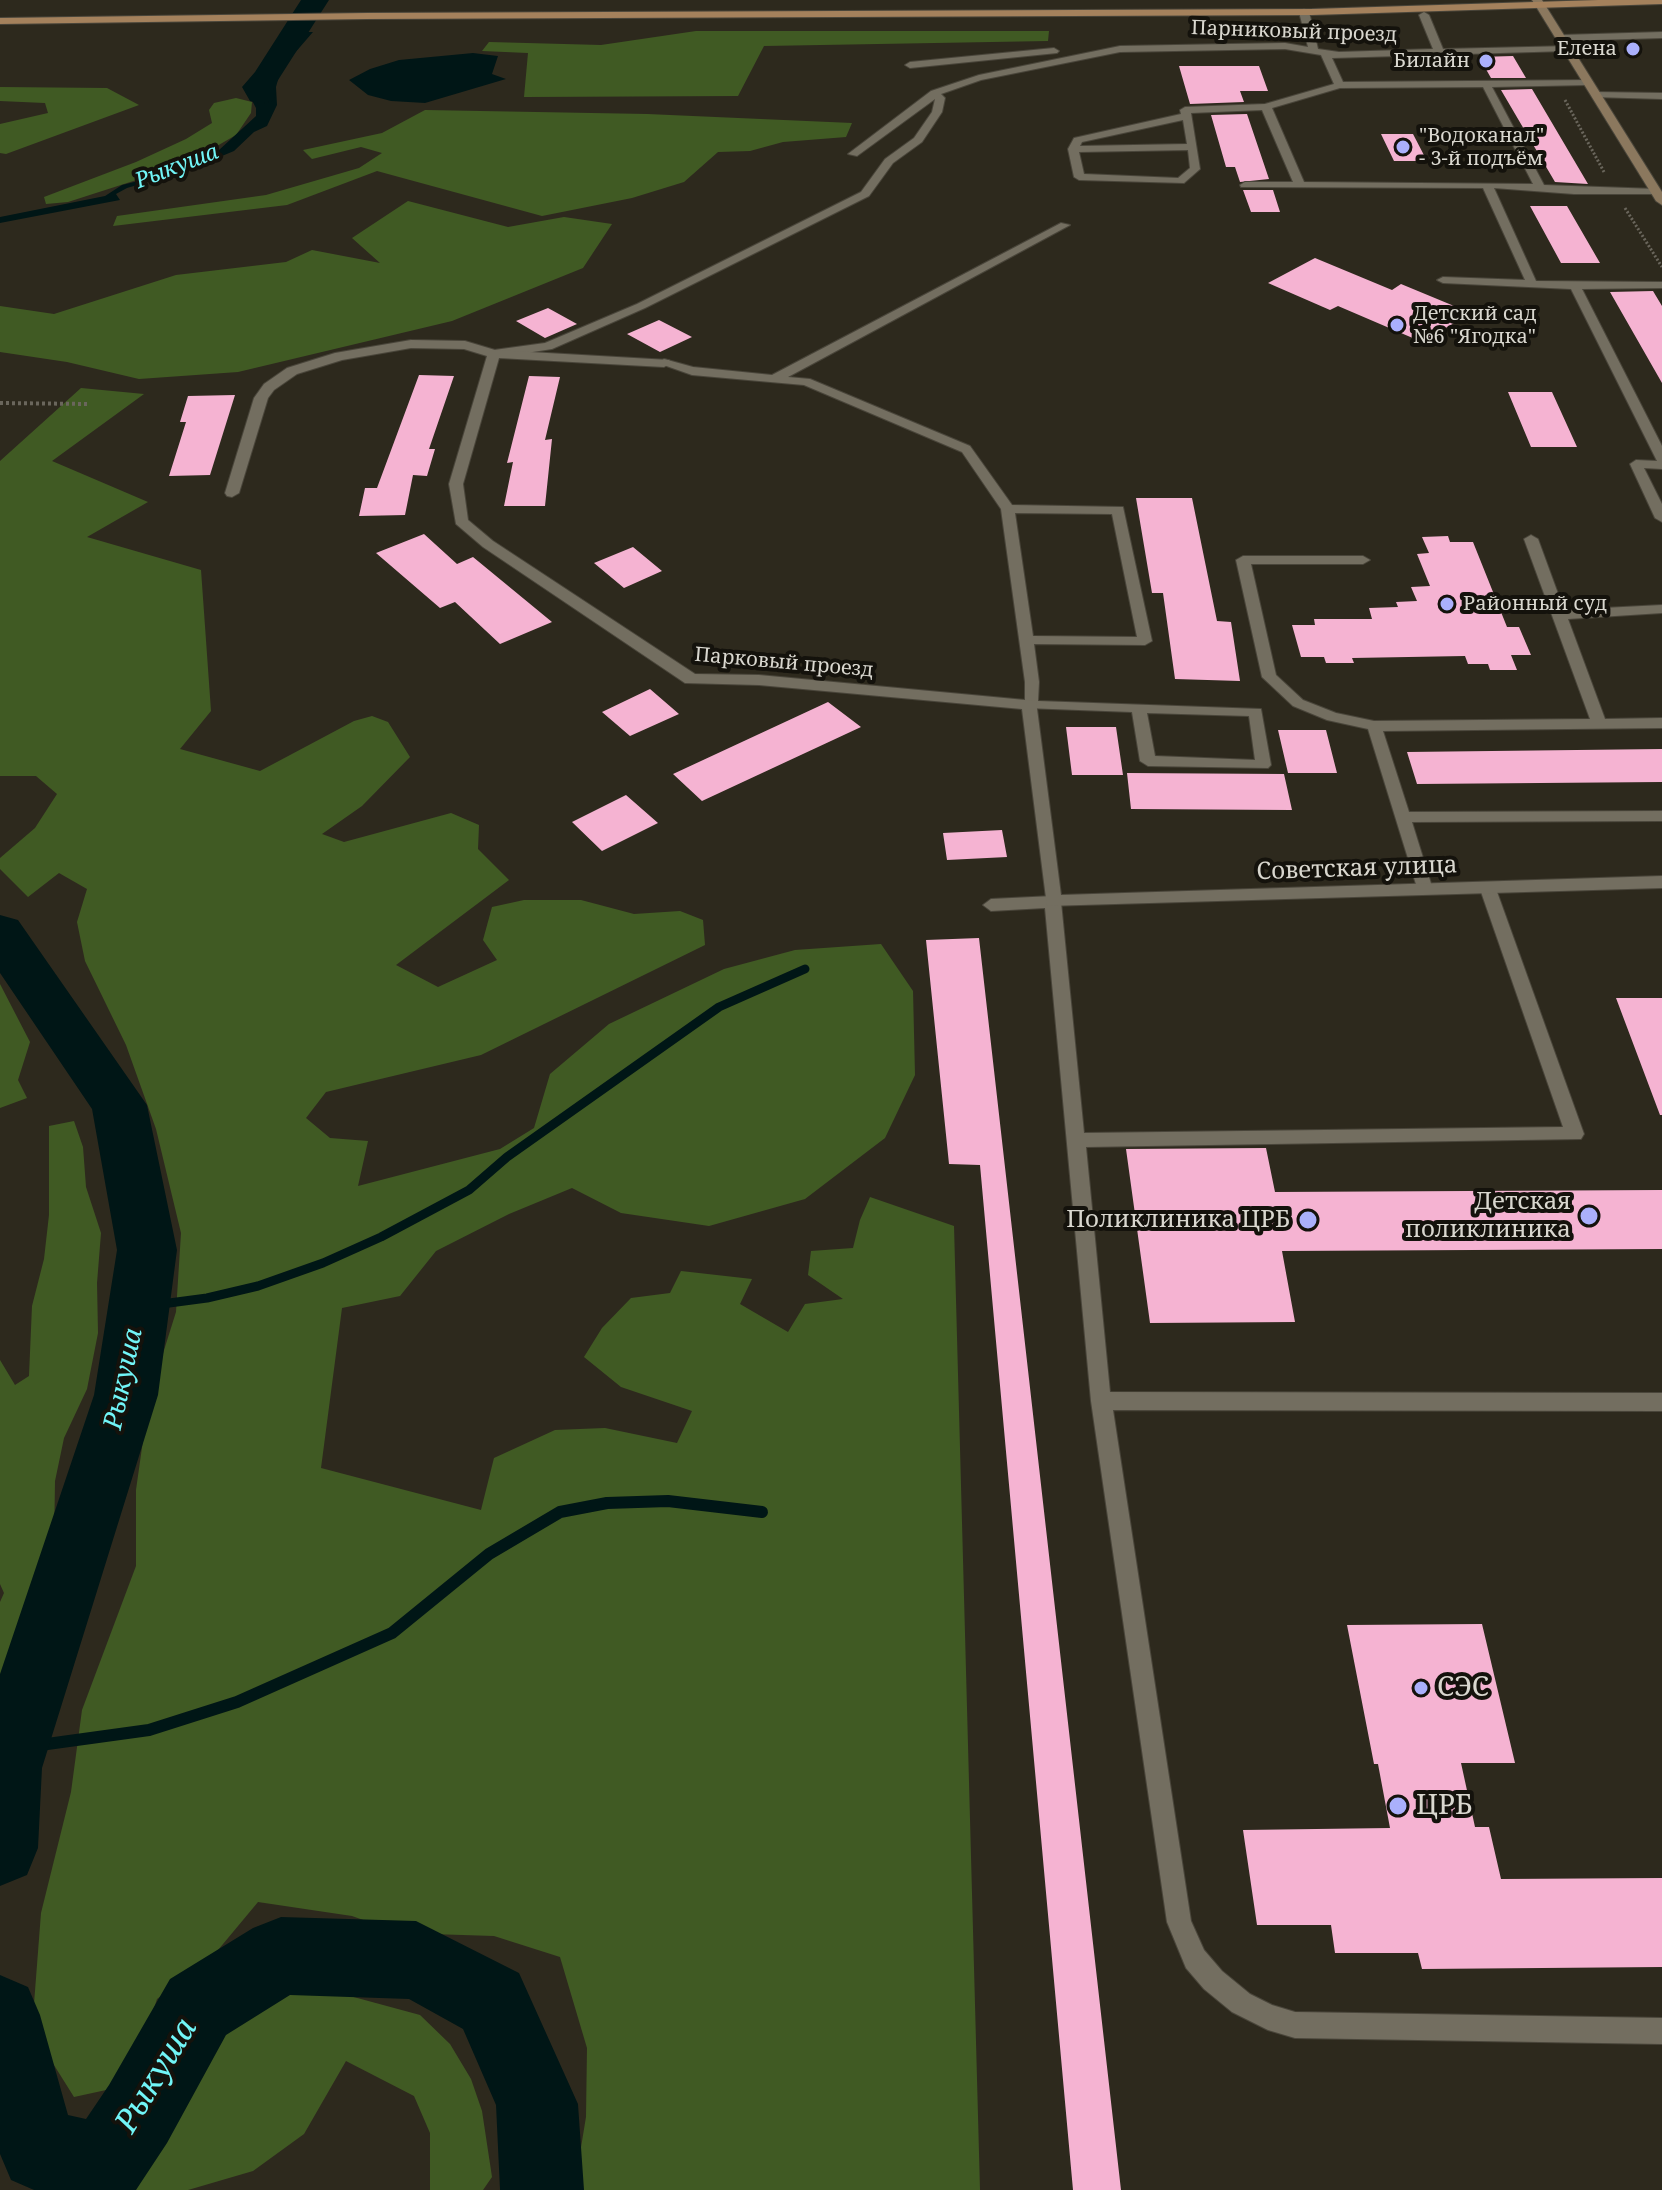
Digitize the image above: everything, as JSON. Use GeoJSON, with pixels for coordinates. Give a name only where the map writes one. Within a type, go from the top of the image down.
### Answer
{"type":"FeatureCollection","features":[{"type":"Feature","properties":{"kind":"main road"},"geometry":{"type":"LineString","coordinates":[[1308,12],[1424,15],[1662,1]]}},
{"type":"Feature","properties":{"kind":"main road"},"geometry":{"type":"LineString","coordinates":[[1542,7],[1659,196]]}},
{"type":"Feature","properties":{"kind":"main road"},"geometry":{"type":"LineString","coordinates":[[0,21],[367,16],[1308,12],[1542,7],[1662,12]]}},
{"type":"Feature","properties":{"kind":"street"},"geometry":{"type":"LineString","coordinates":[[232,493],[261,398],[269,387],[292,371],[340,356],[411,344],[465,345],[494,354],[664,363]]}},
{"type":"Feature","properties":{"kind":"street","name":"Парковый проезд"},"geometry":{"type":"LineString","coordinates":[[494,354],[456,484],[461,521],[488,544],[691,679],[759,680],[1030,705]]}},
{"type":"Feature","properties":{"kind":"street"},"geometry":{"type":"LineString","coordinates":[[1030,705],[1053,902]]}},
{"type":"Feature","properties":{"kind":"street","name":"Советская улица"},"geometry":{"type":"LineString","coordinates":[[1053,902],[1662,882]]}},
{"type":"Feature","properties":{"kind":"lane"},"geometry":{"type":"LineString","coordinates":[[1308,12],[1313,49]]}},
{"type":"Feature","properties":{"kind":"lane"},"geometry":{"type":"LineString","coordinates":[[1424,15],[1439,52]]}},
{"type":"Feature","properties":{"kind":"lane","name":"Парниковый проезд"},"geometry":{"type":"LineString","coordinates":[[853,154],[934,93],[979,78],[1120,49],[1212,45],[1313,49],[1339,55],[1439,52],[1662,35]]}},
{"type":"Feature","properties":{"kind":"lane"},"geometry":{"type":"LineString","coordinates":[[910,65],[1066,50],[1120,49]]}},
{"type":"Feature","properties":{"kind":"lane"},"geometry":{"type":"LineString","coordinates":[[1339,55],[1326,55],[1339,85]]}},
{"type":"Feature","properties":{"kind":"lane"},"geometry":{"type":"LineString","coordinates":[[1187,116],[1078,140],[1073,149],[1079,177],[1180,181],[1195,169],[1193,147],[1187,116],[1185,110],[1266,107],[1339,85],[1588,82]]}},
{"type":"Feature","properties":{"kind":"lane"},"geometry":{"type":"LineString","coordinates":[[1486,84],[1540,187]]}},
{"type":"Feature","properties":{"kind":"lane"},"geometry":{"type":"LineString","coordinates":[[494,354],[548,346],[641,306],[865,194],[889,161],[918,140],[937,112],[940,98],[934,93]]}},
{"type":"Feature","properties":{"kind":"lane"},"geometry":{"type":"LineString","coordinates":[[1596,95],[1662,96]]}},
{"type":"Feature","properties":{"kind":"lane"},"geometry":{"type":"LineString","coordinates":[[1266,107],[1300,185]]}},
{"type":"Feature","properties":{"kind":"lane"},"geometry":{"type":"LineString","coordinates":[[1073,149],[1193,147]]}},
{"type":"Feature","properties":{"kind":"lane"},"geometry":{"type":"LineString","coordinates":[[1245,185],[1487,185],[1659,196]]}},
{"type":"Feature","properties":{"kind":"lane"},"geometry":{"type":"LineString","coordinates":[[1487,185],[1532,284]]}},
{"type":"Feature","properties":{"kind":"lane"},"geometry":{"type":"LineString","coordinates":[[773,380],[1065,225]]}},
{"type":"Feature","properties":{"kind":"lane"},"geometry":{"type":"LineString","coordinates":[[1443,280],[1575,286],[1662,285]]}},
{"type":"Feature","properties":{"kind":"lane"},"geometry":{"type":"LineString","coordinates":[[1575,286],[1662,462],[1636,464],[1662,518]]}},
{"type":"Feature","properties":{"kind":"lane"},"geometry":{"type":"LineString","coordinates":[[664,363],[692,371],[806,382],[966,449],[1008,509],[1032,682],[1030,705],[1139,708],[1256,712],[1263,765],[1148,761],[1139,708]]}},
{"type":"Feature","properties":{"kind":"lane"},"geometry":{"type":"LineString","coordinates":[[1008,509],[1118,510],[1145,641],[1024,640]]}},
{"type":"Feature","properties":{"kind":"lane"},"geometry":{"type":"LineString","coordinates":[[1531,539],[1599,723]]}},
{"type":"Feature","properties":{"kind":"lane"},"geometry":{"type":"LineString","coordinates":[[1363,560],[1243,560],[1269,677],[1298,703],[1332,717],[1374,726],[1662,723]]}},
{"type":"Feature","properties":{"kind":"lane"},"geometry":{"type":"LineString","coordinates":[[1559,615],[1662,609]]}},
{"type":"Feature","properties":{"kind":"lane"},"geometry":{"type":"LineString","coordinates":[[1374,726],[1425,890]]}},
{"type":"Feature","properties":{"kind":"lane"},"geometry":{"type":"LineString","coordinates":[[1403,817],[1662,816]]}},
{"type":"Feature","properties":{"kind":"lane"},"geometry":{"type":"LineString","coordinates":[[1077,1140],[1575,1134],[1488,889]]}},
{"type":"Feature","properties":{"kind":"lane"},"geometry":{"type":"LineString","coordinates":[[991,905],[1053,902],[1101,1401],[1179,1922],[1195,1959],[1213,1980],[1241,2003],[1295,2025],[1662,2031]]}},
{"type":"Feature","properties":{"kind":"lane"},"geometry":{"type":"LineString","coordinates":[[1101,1401],[1662,1402]]}},
{"type":"Feature","properties":{"kind":"path"},"geometry":{"type":"LineString","coordinates":[[0,403],[88,404]]}},
{"type":"Feature","properties":{"kind":"green space"},"geometry":{"type":"Polygon","coordinates":[[[696,31],[1049,31],[1048,41],[764,46],[738,96],[524,97],[528,53],[482,51],[489,42],[601,45],[696,31]]]}},
{"type":"Feature","properties":{"kind":"green space"},"geometry":{"type":"Polygon","coordinates":[[[0,87],[107,88],[139,105],[6,154],[0,153],[0,124],[48,113],[45,103],[0,101],[0,87]]]}},
{"type":"Feature","properties":{"kind":"green space"},"geometry":{"type":"Polygon","coordinates":[[[236,98],[252,102],[251,113],[236,135],[203,154],[155,174],[68,202],[46,204],[44,197],[186,139],[212,123],[209,110],[214,103],[236,98]]]}},
{"type":"Feature","properties":{"kind":"green space"},"geometry":{"type":"Polygon","coordinates":[[[425,110],[647,114],[852,123],[846,137],[783,142],[750,151],[718,152],[684,182],[632,198],[542,216],[377,171],[287,205],[113,226],[117,216],[266,195],[359,168],[382,153],[361,147],[312,159],[303,150],[382,133],[425,110]]]}},
{"type":"Feature","properties":{"kind":"green space"},"geometry":{"type":"Polygon","coordinates":[[[408,201],[508,227],[564,217],[612,224],[583,268],[452,321],[238,372],[139,379],[67,362],[0,352],[0,306],[54,314],[176,275],[286,262],[312,250],[380,263],[352,238],[408,201]]]}},
{"type":"Feature","properties":{"kind":"green space"},"geometry":{"type":"Polygon","coordinates":[[[81,388],[144,394],[52,461],[148,502],[87,537],[201,570],[211,711],[180,749],[260,771],[354,721],[372,716],[388,722],[410,757],[362,806],[322,834],[344,842],[451,813],[479,825],[478,849],[509,880],[396,965],[438,987],[497,960],[483,940],[492,907],[524,900],[581,900],[634,914],[680,911],[703,920],[705,945],[481,1055],[326,1092],[306,1118],[330,1138],[368,1141],[358,1186],[500,1149],[534,1128],[550,1074],[609,1024],[724,969],[795,950],[881,944],[913,991],[915,1075],[885,1138],[805,1199],[709,1226],[621,1213],[572,1188],[509,1214],[436,1251],[400,1296],[342,1308],[321,1468],[481,1510],[494,1458],[555,1430],[605,1428],[677,1443],[692,1411],[621,1387],[584,1357],[602,1328],[631,1298],[670,1293],[681,1271],[752,1279],[740,1304],[788,1332],[805,1304],[843,1299],[808,1275],[811,1251],[853,1248],[870,1197],[954,1226],[980,2190],[574,2190],[586,2117],[587,2048],[560,1957],[494,1936],[400,1933],[352,1916],[258,1902],[213,1956],[157,1999],[129,2085],[74,2097],[32,2030],[41,1913],[71,1792],[82,1710],[136,1566],[136,1490],[149,1398],[176,1312],[181,1233],[156,1129],[126,1045],[85,961],[77,922],[87,889],[59,873],[28,897],[0,869],[0,858],[35,828],[57,794],[36,776],[0,776],[0,461],[81,388]]]}},
{"type":"Feature","properties":{"kind":"green space"},"geometry":{"type":"Polygon","coordinates":[[[0,984],[30,1042],[18,1080],[27,1098],[0,1108],[0,984]]]}},
{"type":"Feature","properties":{"kind":"green space"},"geometry":{"type":"Polygon","coordinates":[[[74,1121],[83,1147],[86,1187],[101,1233],[97,1283],[98,1333],[87,1389],[64,1438],[55,1481],[54,1543],[38,1597],[0,1696],[0,1602],[4,1593],[0,1584],[0,1360],[15,1385],[29,1376],[32,1306],[44,1259],[49,1215],[49,1126],[74,1121]]]}},
{"type":"Feature","properties":{"kind":"green space"},"geometry":{"type":"Polygon","coordinates":[[[313,1986],[420,2015],[450,2044],[471,2079],[482,2111],[492,2177],[483,2190],[430,2190],[430,2133],[414,2096],[346,2061],[304,2134],[253,2171],[188,2190],[101,2190],[166,2120],[210,2060],[225,2017],[269,1988],[313,1986]]]}},
{"type":"Feature","properties":{"kind":"shaded area","name":"Рыкуша"},"geometry":{"type":"Polygon","coordinates":[[[289,32],[313,32],[281,69],[276,87],[277,105],[267,126],[254,132],[234,151],[186,171],[127,188],[116,194],[120,200],[0,223],[0,217],[105,196],[122,185],[162,175],[219,150],[256,116],[256,108],[248,93],[251,82],[289,32]]]}},
{"type":"Feature","properties":{"kind":"shaded area"},"geometry":{"type":"Polygon","coordinates":[[[473,53],[498,56],[492,74],[506,79],[425,103],[391,101],[368,95],[349,80],[370,69],[399,60],[473,53]]]}},
{"type":"Feature","properties":{"kind":"building"},"geometry":{"type":"Polygon","coordinates":[[[1513,56],[1526,78],[1491,78],[1479,57],[1513,56]]]}},
{"type":"Feature","properties":{"kind":"building"},"geometry":{"type":"Polygon","coordinates":[[[1179,66],[1259,66],[1268,91],[1240,91],[1244,102],[1190,104],[1179,66]]]}},
{"type":"Feature","properties":{"kind":"building"},"geometry":{"type":"Polygon","coordinates":[[[1532,89],[1588,184],[1555,182],[1501,90],[1532,89]]]}},
{"type":"Feature","properties":{"kind":"building"},"geometry":{"type":"Polygon","coordinates":[[[1247,114],[1269,179],[1240,182],[1235,167],[1226,167],[1211,115],[1247,114]]]}},
{"type":"Feature","properties":{"kind":"building","name":"\"Водоканал\" - 3-й подъём"},"geometry":{"type":"Polygon","coordinates":[[[1381,134],[1413,134],[1427,161],[1394,161],[1381,134]]]}},
{"type":"Feature","properties":{"kind":"building"},"geometry":{"type":"Polygon","coordinates":[[[1243,190],[1273,190],[1280,212],[1251,212],[1243,190]]]}},
{"type":"Feature","properties":{"kind":"building"},"geometry":{"type":"Polygon","coordinates":[[[1530,206],[1567,206],[1600,263],[1561,263],[1530,206]]]}},
{"type":"Feature","properties":{"kind":"building"},"geometry":{"type":"Polygon","coordinates":[[[1315,258],[1392,290],[1401,284],[1471,313],[1422,342],[1338,306],[1330,310],[1268,283],[1315,258]]]}},
{"type":"Feature","properties":{"kind":"building"},"geometry":{"type":"Polygon","coordinates":[[[1653,291],[1662,306],[1662,383],[1610,292],[1653,291]]]}},
{"type":"Feature","properties":{"kind":"building"},"geometry":{"type":"Polygon","coordinates":[[[548,308],[577,324],[545,338],[516,321],[548,308]]]}},
{"type":"Feature","properties":{"kind":"building"},"geometry":{"type":"Polygon","coordinates":[[[659,320],[692,337],[660,352],[627,334],[659,320]]]}},
{"type":"Feature","properties":{"kind":"building"},"geometry":{"type":"Polygon","coordinates":[[[419,375],[454,376],[429,449],[435,449],[427,476],[413,475],[405,515],[359,516],[365,488],[377,488],[419,375]]]}},
{"type":"Feature","properties":{"kind":"building"},"geometry":{"type":"Polygon","coordinates":[[[529,376],[560,377],[545,440],[552,439],[545,506],[504,506],[513,462],[507,463],[529,376]]]}},
{"type":"Feature","properties":{"kind":"building"},"geometry":{"type":"Polygon","coordinates":[[[1508,392],[1552,392],[1577,447],[1531,447],[1508,392]]]}},
{"type":"Feature","properties":{"kind":"building"},"geometry":{"type":"Polygon","coordinates":[[[235,395],[210,475],[169,476],[186,422],[180,422],[188,396],[235,395]]]}},
{"type":"Feature","properties":{"kind":"building"},"geometry":{"type":"Polygon","coordinates":[[[1136,498],[1192,498],[1217,621],[1231,622],[1240,681],[1175,679],[1163,593],[1152,593],[1136,498]]]}},
{"type":"Feature","properties":{"kind":"building"},"geometry":{"type":"Polygon","coordinates":[[[424,534],[457,564],[473,557],[552,622],[500,644],[455,602],[440,608],[376,553],[424,534]]]}},
{"type":"Feature","properties":{"kind":"building","name":"Районный суд"},"geometry":{"type":"Polygon","coordinates":[[[1448,536],[1450,542],[1473,542],[1507,627],[1519,627],[1531,655],[1511,655],[1517,670],[1490,670],[1488,664],[1468,664],[1465,656],[1352,658],[1354,663],[1326,663],[1324,657],[1301,657],[1292,625],[1315,625],[1314,619],[1372,619],[1369,608],[1398,607],[1396,602],[1417,601],[1411,587],[1430,586],[1417,554],[1429,553],[1422,537],[1448,536]]]}},
{"type":"Feature","properties":{"kind":"building"},"geometry":{"type":"Polygon","coordinates":[[[633,547],[662,571],[624,588],[594,563],[633,547]]]}},
{"type":"Feature","properties":{"kind":"building"},"geometry":{"type":"Polygon","coordinates":[[[650,689],[679,714],[630,736],[602,712],[650,689]]]}},
{"type":"Feature","properties":{"kind":"building"},"geometry":{"type":"Polygon","coordinates":[[[828,702],[861,727],[702,801],[673,774],[828,702]]]}},
{"type":"Feature","properties":{"kind":"building"},"geometry":{"type":"Polygon","coordinates":[[[1066,727],[1116,727],[1123,775],[1072,775],[1066,727]]]}},
{"type":"Feature","properties":{"kind":"building"},"geometry":{"type":"Polygon","coordinates":[[[1278,730],[1326,730],[1337,773],[1288,773],[1278,730]]]}},
{"type":"Feature","properties":{"kind":"building"},"geometry":{"type":"Polygon","coordinates":[[[1662,749],[1662,782],[1417,784],[1407,752],[1662,749]]]}},
{"type":"Feature","properties":{"kind":"building"},"geometry":{"type":"Polygon","coordinates":[[[1127,773],[1284,774],[1292,810],[1131,809],[1127,773]]]}},
{"type":"Feature","properties":{"kind":"building"},"geometry":{"type":"Polygon","coordinates":[[[626,795],[658,823],[602,851],[572,822],[626,795]]]}},
{"type":"Feature","properties":{"kind":"building"},"geometry":{"type":"Polygon","coordinates":[[[1002,830],[1007,857],[947,860],[943,833],[1002,830]]]}},
{"type":"Feature","properties":{"kind":"building"},"geometry":{"type":"Polygon","coordinates":[[[979,938],[1121,2190],[1073,2190],[980,1165],[949,1164],[926,940],[979,938]]]}},
{"type":"Feature","properties":{"kind":"building"},"geometry":{"type":"Polygon","coordinates":[[[1616,998],[1662,998],[1662,1115],[1660,1115],[1616,998]]]}},
{"type":"Feature","properties":{"kind":"building"},"geometry":{"type":"Polygon","coordinates":[[[1266,1148],[1275,1192],[1662,1190],[1662,1249],[1282,1251],[1295,1322],[1150,1323],[1126,1149],[1266,1148]]]}},
{"type":"Feature","properties":{"kind":"building"},"geometry":{"type":"Polygon","coordinates":[[[1482,1624],[1515,1763],[1461,1763],[1475,1827],[1489,1827],[1501,1879],[1662,1878],[1662,1967],[1422,1969],[1418,1953],[1335,1953],[1331,1925],[1257,1925],[1243,1830],[1390,1828],[1347,1625],[1482,1624]]]}},
{"type":"Feature","properties":{"kind":"waterway","name":"Рыкуша"},"geometry":{"type":"LineString","coordinates":[[261,95],[257,87],[267,77],[315,0]]}},
{"type":"Feature","properties":{"kind":"waterway","name":"Рыкуша"},"geometry":{"type":"LineString","coordinates":[[0,933],[119,1105],[147,1250],[126,1395],[5,1768],[0,1848]]}},
{"type":"Feature","properties":{"kind":"waterway"},"geometry":{"type":"LineString","coordinates":[[139,1307],[207,1298],[258,1286],[323,1263],[381,1237],[469,1190],[507,1157],[719,1007],[805,969]]}},
{"type":"Feature","properties":{"kind":"waterway"},"geometry":{"type":"LineString","coordinates":[[11,1749],[149,1730],[237,1702],[392,1633],[489,1554],[560,1512],[607,1503],[668,1501],[762,1512]]}},
{"type":"Feature","properties":{"kind":"waterway","name":"Рыкуша"},"geometry":{"type":"LineString","coordinates":[[0,2015],[21,2100],[40,2151],[104,2164],[138,2114],[198,2007],[281,1956],[416,1960],[491,2001],[537,2104],[542,2190]]}},
{"type":"Feature","properties":{"kind":"place","name":"Елена"},"geometry":{"type":"Point","coordinates":[1633,49]}},
{"type":"Feature","properties":{"kind":"place","name":"Билайн"},"geometry":{"type":"Point","coordinates":[1486,61]}},
{"type":"Feature","properties":{"kind":"place","name":"\"Водоканал\" - 3-й подъём"},"geometry":{"type":"Point","coordinates":[1403,147]}},
{"type":"Feature","properties":{"kind":"place","name":"Детский сад №6 \"Ягодка\""},"geometry":{"type":"Point","coordinates":[1397,325]}},
{"type":"Feature","properties":{"kind":"place","name":"Районный суд"},"geometry":{"type":"Point","coordinates":[1447,604]}},
{"type":"Feature","properties":{"kind":"place","name":"Детская поликлиника"},"geometry":{"type":"Point","coordinates":[1589,1216]}},
{"type":"Feature","properties":{"kind":"place","name":"Поликлиника ЦРБ"},"geometry":{"type":"Point","coordinates":[1308,1220]}},
{"type":"Feature","properties":{"kind":"place","name":"СЭС"},"geometry":{"type":"Point","coordinates":[1421,1688]}},
{"type":"Feature","properties":{"kind":"place","name":"ЦРБ"},"geometry":{"type":"Point","coordinates":[1398,1806]}}]}
